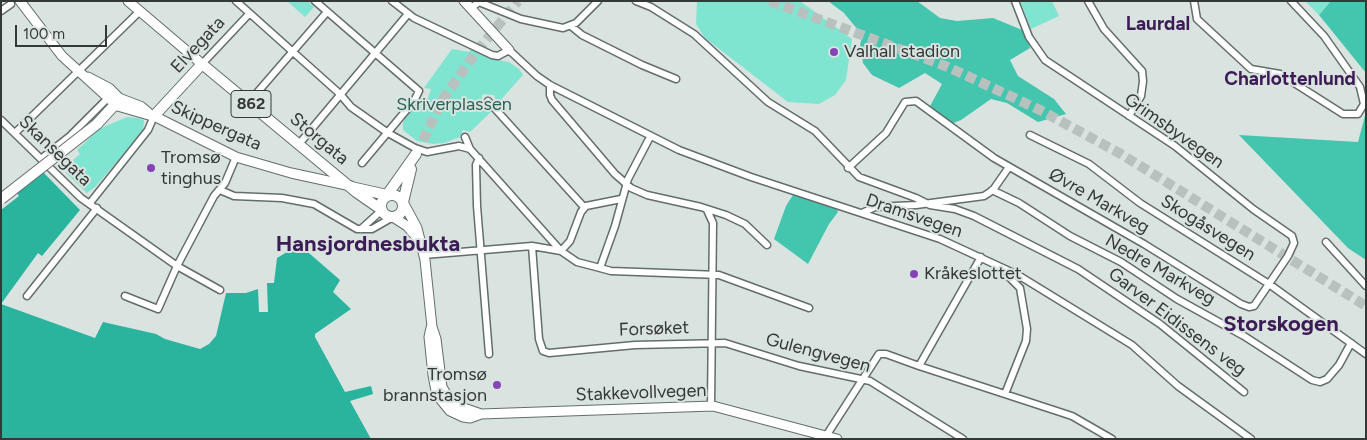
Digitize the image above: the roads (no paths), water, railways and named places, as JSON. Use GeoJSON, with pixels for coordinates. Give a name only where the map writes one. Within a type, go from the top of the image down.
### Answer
{"type":"FeatureCollection","features":[{"type":"Feature","properties":{"kind":"main road","name":"Storgata"},"geometry":{"type":"LineString","coordinates":[[202,64],[382,210]]}},
{"type":"Feature","properties":{"kind":"main road","name":"Elvegata"},"geometry":{"type":"LineString","coordinates":[[152,115],[202,64]]}},
{"type":"Feature","properties":{"kind":"main road","name":"Skippergata"},"geometry":{"type":"LineString","coordinates":[[115,101],[142,107],[152,115]]}},
{"type":"Feature","properties":{"kind":"main road"},"geometry":{"type":"LineString","coordinates":[[1,199],[97,124],[115,101]]}},
{"type":"Feature","properties":{"kind":"main road"},"geometry":{"type":"LineString","coordinates":[[382,210],[381,203],[415,156],[402,212],[393,217]]}},
{"type":"Feature","properties":{"kind":"main road","name":"Storgata"},"geometry":{"type":"LineString","coordinates":[[351,186],[387,195]]}},
{"type":"Feature","properties":{"kind":"main road","name":"862"},"geometry":{"type":"LineString","coordinates":[[387,195],[398,196],[403,202]]}},
{"type":"Feature","properties":{"kind":"main road","name":"862"},"geometry":{"type":"LineString","coordinates":[[382,210],[386,215],[393,217]]}},
{"type":"Feature","properties":{"kind":"street","name":"Storgata"},"geometry":{"type":"LineString","coordinates":[[128,1],[202,64]]}},
{"type":"Feature","properties":{"kind":"street"},"geometry":{"type":"LineString","coordinates":[[236,1],[340,94],[354,109],[388,133],[415,148],[427,152],[459,146],[470,149]]}},
{"type":"Feature","properties":{"kind":"street"},"geometry":{"type":"LineString","coordinates":[[315,1],[421,93],[362,162]]}},
{"type":"Feature","properties":{"kind":"street"},"geometry":{"type":"LineString","coordinates":[[392,1],[408,14],[492,55],[498,56],[509,50],[472,3]]}},
{"type":"Feature","properties":{"kind":"street"},"geometry":{"type":"LineString","coordinates":[[472,3],[548,26],[563,28],[570,26],[598,1]]}},
{"type":"Feature","properties":{"kind":"street","name":"Garver Eidissens veg"},"geometry":{"type":"LineString","coordinates":[[636,1],[644,3],[694,34],[768,102],[815,131],[848,168],[864,180],[926,203],[974,216],[1092,276],[1170,331],[1244,392]]}},
{"type":"Feature","properties":{"kind":"street","name":"Grimsbyvegen"},"geometry":{"type":"LineString","coordinates":[[1015,1],[1029,37],[1045,60],[1176,146],[1253,209],[1292,236],[1292,248],[1269,284]]}},
{"type":"Feature","properties":{"kind":"street"},"geometry":{"type":"LineString","coordinates":[[1088,1],[1104,29],[1142,71],[1143,81],[1140,96],[1129,116]]}},
{"type":"Feature","properties":{"kind":"street"},"geometry":{"type":"LineString","coordinates":[[1194,1],[1197,18],[1242,62],[1256,71],[1277,73],[1290,79],[1343,114],[1353,116],[1362,110],[1363,97],[1355,79],[1324,36],[1291,1]]}},
{"type":"Feature","properties":{"kind":"street"},"geometry":{"type":"LineString","coordinates":[[1,11],[16,2]]}},
{"type":"Feature","properties":{"kind":"street","name":"Skippergata"},"geometry":{"type":"LineString","coordinates":[[16,2],[59,53],[82,74],[103,84],[115,101]]}},
{"type":"Feature","properties":{"kind":"street"},"geometry":{"type":"LineString","coordinates":[[15,134],[82,74],[140,11]]}},
{"type":"Feature","properties":{"kind":"street"},"geometry":{"type":"LineString","coordinates":[[249,102],[327,12]]}},
{"type":"Feature","properties":{"kind":"street","name":"Elvegata"},"geometry":{"type":"LineString","coordinates":[[202,64],[249,14]]}},
{"type":"Feature","properties":{"kind":"street"},"geometry":{"type":"LineString","coordinates":[[299,144],[408,14]]}},
{"type":"Feature","properties":{"kind":"street"},"geometry":{"type":"LineString","coordinates":[[570,26],[642,65],[676,79]]}},
{"type":"Feature","properties":{"kind":"street","name":"Dramsvegen"},"geometry":{"type":"LineString","coordinates":[[509,50],[537,76],[550,85],[650,137],[721,167],[940,239],[1008,270],[1054,296],[1132,345],[1178,386],[1251,439]]}},
{"type":"Feature","properties":{"kind":"street"},"geometry":{"type":"LineString","coordinates":[[550,85],[552,100],[626,184],[648,195],[726,215],[745,224],[767,246]]}},
{"type":"Feature","properties":{"kind":"street","name":"Øvre Markveg"},"geometry":{"type":"LineString","coordinates":[[848,168],[883,137],[903,104],[910,100],[918,102],[987,153],[1144,244],[1246,307],[1254,306],[1269,284]]}},
{"type":"Feature","properties":{"kind":"street"},"geometry":{"type":"LineString","coordinates":[[42,158],[115,101]]}},
{"type":"Feature","properties":{"kind":"street"},"geometry":{"type":"LineString","coordinates":[[488,101],[584,207]]}},
{"type":"Feature","properties":{"kind":"street"},"geometry":{"type":"LineString","coordinates":[[90,203],[148,130],[152,115]]}},
{"type":"Feature","properties":{"kind":"street","name":"Skippergata"},"geometry":{"type":"LineString","coordinates":[[152,115],[236,157],[291,173],[351,186]]}},
{"type":"Feature","properties":{"kind":"street","name":"Skansegata"},"geometry":{"type":"LineString","coordinates":[[1,120],[42,158],[78,196],[177,266],[220,290]]}},
{"type":"Feature","properties":{"kind":"street","name":"Skogåsvegen"},"geometry":{"type":"LineString","coordinates":[[1030,135],[1089,164],[1140,202],[1269,284],[1366,354]]}},
{"type":"Feature","properties":{"kind":"street"},"geometry":{"type":"LineString","coordinates":[[465,137],[470,149],[561,251],[577,262],[611,271],[712,274],[735,280],[809,308]]}},
{"type":"Feature","properties":{"kind":"street"},"geometry":{"type":"LineString","coordinates":[[600,268],[626,184],[650,137]]}},
{"type":"Feature","properties":{"kind":"street"},"geometry":{"type":"LineString","coordinates":[[125,296],[158,309],[177,266],[214,196],[220,190],[236,157]]}},
{"type":"Feature","properties":{"kind":"street"},"geometry":{"type":"LineString","coordinates":[[479,158],[476,165],[489,354]]}},
{"type":"Feature","properties":{"kind":"street"},"geometry":{"type":"LineString","coordinates":[[862,213],[869,208],[973,198],[992,190],[1010,167]]}},
{"type":"Feature","properties":{"kind":"street"},"geometry":{"type":"LineString","coordinates":[[220,190],[234,196],[282,198],[314,204],[342,222],[361,229],[372,229],[393,217],[407,226],[419,240]]}},
{"type":"Feature","properties":{"kind":"street","name":"Nedre Markveg"},"geometry":{"type":"LineString","coordinates":[[992,190],[1019,203],[1070,236],[1125,265],[1177,298],[1244,336],[1312,380],[1320,382],[1327,379],[1339,365],[1351,342]]}},
{"type":"Feature","properties":{"kind":"street"},"geometry":{"type":"LineString","coordinates":[[561,251],[570,241],[584,207],[593,203],[621,199]]}},
{"type":"Feature","properties":{"kind":"street","name":"Stakkevollvegen"},"geometry":{"type":"LineString","coordinates":[[403,202],[417,228],[424,255],[432,327],[429,337],[436,391],[450,411],[470,418],[481,414],[711,406],[837,439]]}},
{"type":"Feature","properties":{"kind":"street"},"geometry":{"type":"LineString","coordinates":[[27,296],[97,208]]}},
{"type":"Feature","properties":{"kind":"street"},"geometry":{"type":"LineString","coordinates":[[361,229],[382,210]]}},
{"type":"Feature","properties":{"kind":"street"},"geometry":{"type":"LineString","coordinates":[[707,210],[713,223],[711,406]]}},
{"type":"Feature","properties":{"kind":"street"},"geometry":{"type":"LineString","coordinates":[[1326,242],[1366,286]]}},
{"type":"Feature","properties":{"kind":"street"},"geometry":{"type":"LineString","coordinates":[[424,255],[532,246],[561,251]]}},
{"type":"Feature","properties":{"kind":"street","name":"Forsøket"},"geometry":{"type":"LineString","coordinates":[[532,246],[538,339],[541,350],[549,353],[599,347],[711,342]]}},
{"type":"Feature","properties":{"kind":"street"},"geometry":{"type":"LineString","coordinates":[[919,366],[981,257]]}},
{"type":"Feature","properties":{"kind":"street"},"geometry":{"type":"LineString","coordinates":[[1005,394],[1026,341],[1027,329],[1020,288],[1008,276],[1008,270]]}},
{"type":"Feature","properties":{"kind":"street","name":"Gulengvegen"},"geometry":{"type":"LineString","coordinates":[[711,342],[725,343],[791,363],[862,378],[878,385],[962,439]]}},
{"type":"Feature","properties":{"kind":"street"},"geometry":{"type":"LineString","coordinates":[[826,436],[862,378],[881,353],[1080,419],[1112,439]]}},
{"type":"Feature","properties":{"kind":"tunnel"},"geometry":{"type":"LineString","coordinates":[[416,154],[443,99],[474,55],[518,1]]}},
{"type":"Feature","properties":{"kind":"tunnel"},"geometry":{"type":"LineString","coordinates":[[770,1],[948,67],[1040,110],[1121,154],[1366,306]]}},
{"type":"Feature","properties":{"kind":"place","name":"Valhall stadion"},"geometry":{"type":"Point","coordinates":[834,52]}},
{"type":"Feature","properties":{"kind":"place","name":"Tromsø tinghus"},"geometry":{"type":"Point","coordinates":[151,168]}},
{"type":"Feature","properties":{"kind":"place","name":"Kråkeslottet"},"geometry":{"type":"Point","coordinates":[914,274]}},
{"type":"Feature","properties":{"kind":"place","name":"Tromsø brannstasjon"},"geometry":{"type":"Point","coordinates":[497,385]}},
{"type":"Feature","properties":{"kind":"district","name":"Laurdal"},"geometry":{"type":"Point","coordinates":[1158,24]}},
{"type":"Feature","properties":{"kind":"district","name":"Charlottenlund"},"geometry":{"type":"Point","coordinates":[1290,79]}},
{"type":"Feature","properties":{"kind":"district","name":"Hansjordnesbukta"},"geometry":{"type":"Point","coordinates":[368,245]}},
{"type":"Feature","properties":{"kind":"district","name":"Storskogen"},"geometry":{"type":"Point","coordinates":[1281,325]}},
{"type":"Feature","properties":{"kind":"park label","name":"Skriverplassen"},"geometry":{"type":"Point","coordinates":[454,105]}}]}
